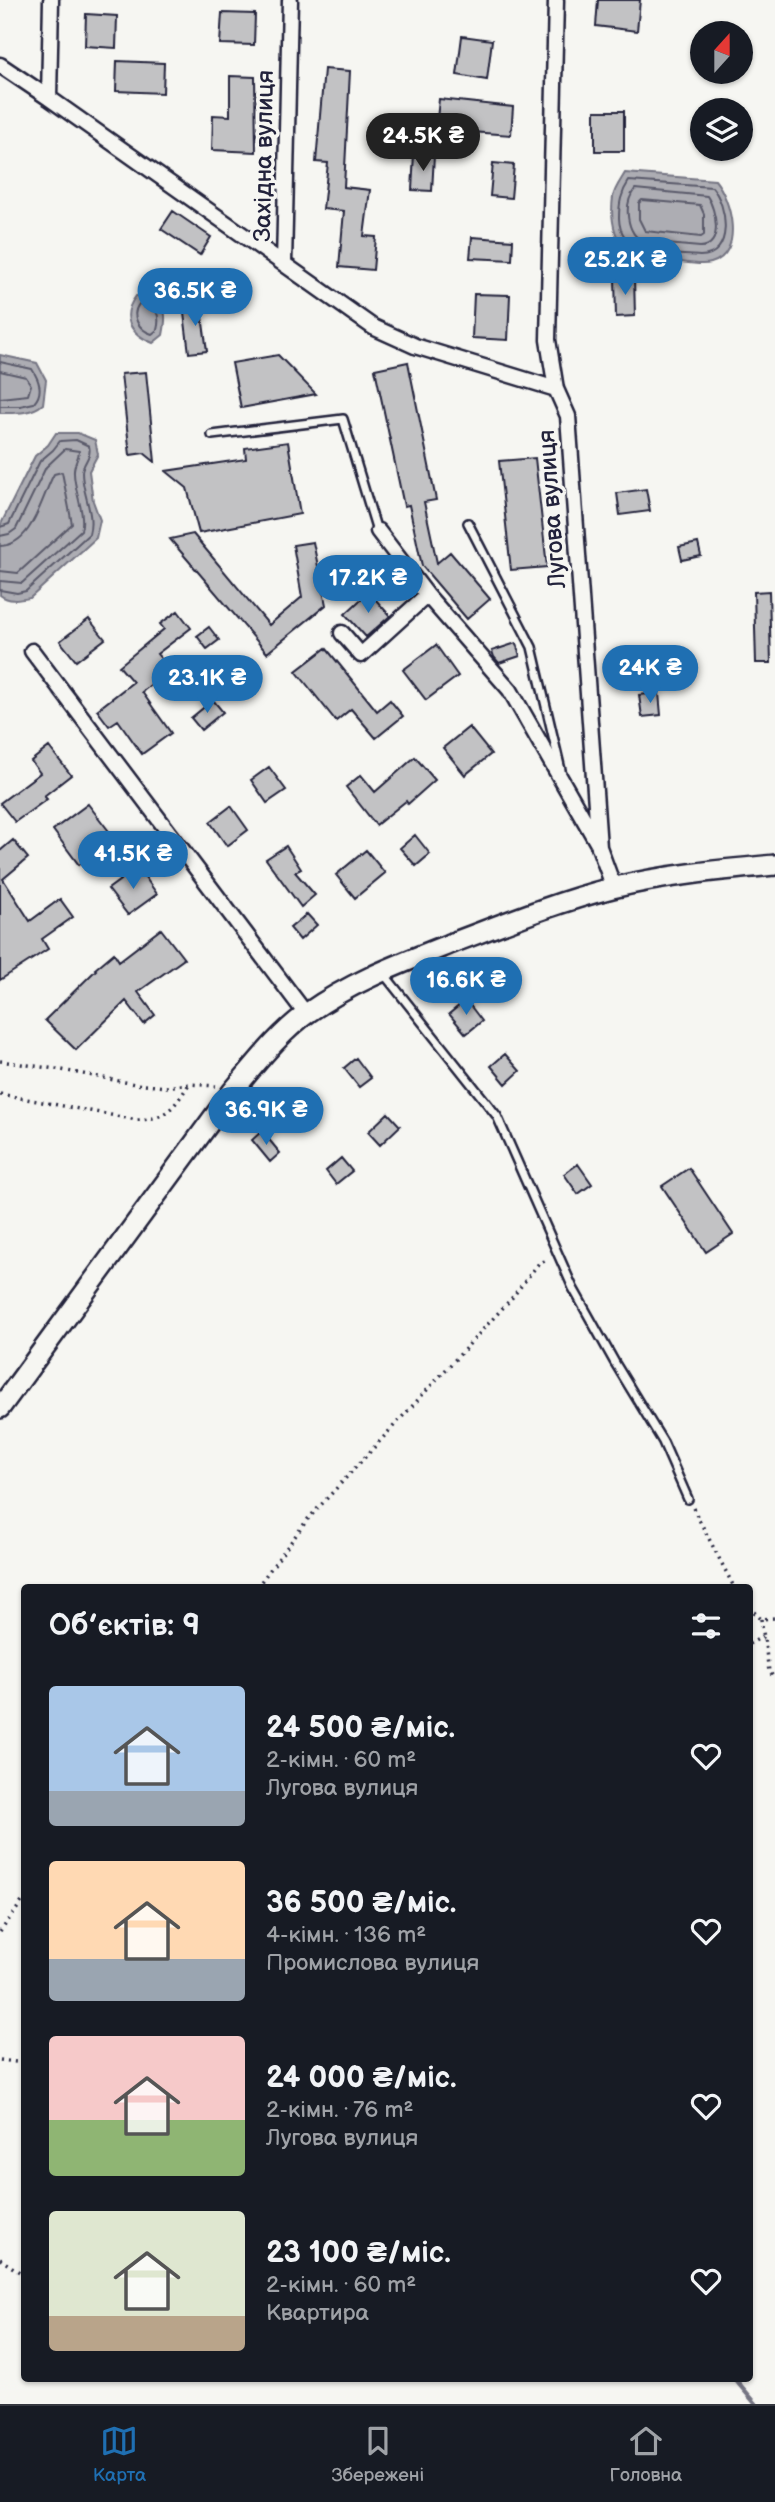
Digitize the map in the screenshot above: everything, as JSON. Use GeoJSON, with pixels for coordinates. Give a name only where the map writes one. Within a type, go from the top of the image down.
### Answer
{"type":"FeatureCollection","features":[{"type":"Feature","properties":{"kind":"street"},"geometry":{"type":"LineString","coordinates":[[49,98],[51,0]]}},
{"type":"Feature","properties":{"kind":"street","name":"Західна вулиця"},"geometry":{"type":"LineString","coordinates":[[290,0],[284,264],[373,327],[404,341],[555,389]]}},
{"type":"Feature","properties":{"kind":"street","name":"Лугова вулиця"},"geometry":{"type":"LineString","coordinates":[[556,0],[548,340],[555,389],[568,416],[599,847],[614,888]]}},
{"type":"Feature","properties":{"kind":"street"},"geometry":{"type":"LineString","coordinates":[[0,65],[284,264]]}},
{"type":"Feature","properties":{"kind":"street"},"geometry":{"type":"LineString","coordinates":[[378,531],[427,595],[510,690],[599,847]]}},
{"type":"Feature","properties":{"kind":"street"},"geometry":{"type":"LineString","coordinates":[[342,633],[361,655],[427,595]]}},
{"type":"Feature","properties":{"kind":"street"},"geometry":{"type":"LineString","coordinates":[[32,652],[306,1014]]}},
{"type":"Feature","properties":{"kind":"street"},"geometry":{"type":"LineString","coordinates":[[0,1408],[232,1092],[265,1054],[306,1014],[346,988],[381,971],[541,909],[614,888],[711,871],[775,865]]}},
{"type":"Feature","properties":{"kind":"lane"},"geometry":{"type":"LineString","coordinates":[[212,435],[344,419],[378,531]]}},
{"type":"Feature","properties":{"kind":"lane"},"geometry":{"type":"LineString","coordinates":[[468,523],[532,646],[565,786]]}},
{"type":"Feature","properties":{"kind":"lane"},"geometry":{"type":"LineString","coordinates":[[381,971],[497,1116],[559,1257],[615,1363],[663,1442],[688,1499]]}},
{"type":"Feature","properties":{"kind":"path"},"geometry":{"type":"LineString","coordinates":[[0,1061],[135,1084],[166,1087],[212,1085],[232,1092]]}},
{"type":"Feature","properties":{"kind":"path"},"geometry":{"type":"LineString","coordinates":[[0,1094],[136,1120],[155,1119],[176,1106],[189,1084]]}},
{"type":"Feature","properties":{"kind":"path"},"geometry":{"type":"LineString","coordinates":[[259,1584],[308,1519],[496,1315],[539,1263],[559,1257]]}},
{"type":"Feature","properties":{"kind":"path"},"geometry":{"type":"LineString","coordinates":[[688,1499],[732,1584]]}},
{"type":"Feature","properties":{"kind":"path"},"geometry":{"type":"LineString","coordinates":[[753,1611],[761,1619],[769,1671],[775,1679]]}},
{"type":"Feature","properties":{"kind":"path"},"geometry":{"type":"LineString","coordinates":[[761,1619],[775,1618]]}},
{"type":"Feature","properties":{"kind":"path"},"geometry":{"type":"LineString","coordinates":[[753,1642],[764,1636]]}},
{"type":"Feature","properties":{"kind":"path"},"geometry":{"type":"LineString","coordinates":[[0,1932],[21,1903]]}},
{"type":"Feature","properties":{"kind":"path"},"geometry":{"type":"LineString","coordinates":[[0,2060],[21,2063]]}},
{"type":"Feature","properties":{"kind":"path"},"geometry":{"type":"LineString","coordinates":[[0,2259],[21,2273]]}},
{"type":"Feature","properties":{"kind":"water"},"geometry":{"type":"Polygon","coordinates":[[[625,173],[715,180],[726,200],[732,225],[728,248],[722,257],[711,263],[698,264],[645,258],[629,252],[615,232],[612,214],[614,194],[625,173]]]}},
{"type":"Feature","properties":{"kind":"water"},"geometry":{"type":"Polygon","coordinates":[[[151,295],[163,308],[165,317],[163,335],[153,343],[133,330],[128,318],[136,296],[151,295]]]}},
{"type":"Feature","properties":{"kind":"water"},"geometry":{"type":"Polygon","coordinates":[[[0,355],[37,363],[46,380],[43,404],[28,411],[0,413],[0,355]]]}},
{"type":"Feature","properties":{"kind":"water"},"geometry":{"type":"Polygon","coordinates":[[[56,433],[78,433],[95,440],[98,454],[89,471],[93,501],[100,520],[96,538],[30,598],[7,599],[0,595],[0,526],[35,456],[48,445],[56,433]]]}},
{"type":"Feature","properties":{"kind":"building"},"geometry":{"type":"Polygon","coordinates":[[[598,0],[640,0],[637,31],[596,26],[598,0]]]}},
{"type":"Feature","properties":{"kind":"building"},"geometry":{"type":"Polygon","coordinates":[[[222,13],[255,14],[254,45],[220,44],[222,13]]]}},
{"type":"Feature","properties":{"kind":"building"},"geometry":{"type":"Polygon","coordinates":[[[86,14],[117,16],[116,48],[85,46],[86,14]]]}},
{"type":"Feature","properties":{"kind":"building"},"geometry":{"type":"Polygon","coordinates":[[[462,36],[492,40],[487,80],[457,75],[462,36]]]}},
{"type":"Feature","properties":{"kind":"building"},"geometry":{"type":"Polygon","coordinates":[[[117,61],[164,63],[163,93],[116,91],[117,61]]]}},
{"type":"Feature","properties":{"kind":"building"},"geometry":{"type":"Polygon","coordinates":[[[324,69],[350,71],[344,187],[370,190],[364,236],[376,237],[373,270],[339,267],[344,211],[323,209],[328,163],[316,162],[324,69]]]}},
{"type":"Feature","properties":{"kind":"building"},"geometry":{"type":"Polygon","coordinates":[[[230,76],[255,77],[256,152],[212,150],[213,115],[230,116],[230,76]]]}},
{"type":"Feature","properties":{"kind":"building"},"geometry":{"type":"Polygon","coordinates":[[[439,99],[513,107],[511,135],[458,131],[457,142],[435,140],[439,99]]]}},
{"type":"Feature","properties":{"kind":"building"},"geometry":{"type":"Polygon","coordinates":[[[595,111],[624,111],[624,151],[595,151],[595,111]]]}},
{"type":"Feature","properties":{"kind":"building"},"geometry":{"type":"Polygon","coordinates":[[[414,154],[434,155],[432,191],[412,190],[414,154]]]}},
{"type":"Feature","properties":{"kind":"building"},"geometry":{"type":"Polygon","coordinates":[[[493,163],[514,165],[511,198],[490,196],[493,163]]]}},
{"type":"Feature","properties":{"kind":"building"},"geometry":{"type":"Polygon","coordinates":[[[173,211],[211,237],[200,255],[161,229],[173,211]]]}},
{"type":"Feature","properties":{"kind":"building"},"geometry":{"type":"Polygon","coordinates":[[[472,237],[513,240],[512,260],[470,258],[472,237]]]}},
{"type":"Feature","properties":{"kind":"building"},"geometry":{"type":"Polygon","coordinates":[[[615,277],[634,277],[635,316],[616,317],[615,277]]]}},
{"type":"Feature","properties":{"kind":"building"},"geometry":{"type":"Polygon","coordinates":[[[474,294],[510,295],[508,340],[472,338],[474,294]]]}},
{"type":"Feature","properties":{"kind":"building"},"geometry":{"type":"Polygon","coordinates":[[[200,302],[207,351],[189,353],[183,305],[200,302]]]}},
{"type":"Feature","properties":{"kind":"building"},"geometry":{"type":"Polygon","coordinates":[[[278,355],[316,394],[241,408],[232,363],[278,355]]]}},
{"type":"Feature","properties":{"kind":"building"},"geometry":{"type":"Polygon","coordinates":[[[408,362],[436,500],[424,502],[437,563],[450,552],[490,599],[467,619],[422,566],[409,505],[404,506],[375,369],[408,362]]]}},
{"type":"Feature","properties":{"kind":"building"},"geometry":{"type":"Polygon","coordinates":[[[146,372],[155,462],[144,453],[130,455],[121,374],[146,372]]]}},
{"type":"Feature","properties":{"kind":"building"},"geometry":{"type":"Polygon","coordinates":[[[288,442],[300,514],[199,533],[187,488],[166,471],[246,459],[245,448],[288,442]]]}},
{"type":"Feature","properties":{"kind":"building"},"geometry":{"type":"Polygon","coordinates":[[[535,458],[547,567],[511,570],[499,461],[535,458]]]}},
{"type":"Feature","properties":{"kind":"building"},"geometry":{"type":"Polygon","coordinates":[[[646,489],[650,511],[620,515],[617,493],[646,489]]]}},
{"type":"Feature","properties":{"kind":"building"},"geometry":{"type":"Polygon","coordinates":[[[193,534],[269,625],[302,597],[293,545],[313,542],[326,605],[267,653],[170,539],[193,534]]]}},
{"type":"Feature","properties":{"kind":"building"},"geometry":{"type":"Polygon","coordinates":[[[698,543],[701,556],[682,560],[679,547],[698,543]]]}},
{"type":"Feature","properties":{"kind":"building"},"geometry":{"type":"Polygon","coordinates":[[[769,591],[771,663],[756,663],[754,592],[769,591]]]}},
{"type":"Feature","properties":{"kind":"building"},"geometry":{"type":"Polygon","coordinates":[[[369,592],[390,616],[366,637],[345,614],[369,592]]]}},
{"type":"Feature","properties":{"kind":"building"},"geometry":{"type":"Polygon","coordinates":[[[178,611],[191,628],[157,654],[170,669],[142,692],[171,733],[142,754],[118,720],[109,726],[97,710],[133,682],[119,666],[164,629],[160,624],[178,611]]]}},
{"type":"Feature","properties":{"kind":"building"},"geometry":{"type":"Polygon","coordinates":[[[89,619],[105,639],[76,661],[60,641],[89,619]]]}},
{"type":"Feature","properties":{"kind":"building"},"geometry":{"type":"Polygon","coordinates":[[[209,627],[219,640],[207,649],[197,636],[209,627]]]}},
{"type":"Feature","properties":{"kind":"building"},"geometry":{"type":"Polygon","coordinates":[[[516,643],[520,656],[499,663],[492,651],[516,643]]]}},
{"type":"Feature","properties":{"kind":"building"},"geometry":{"type":"Polygon","coordinates":[[[436,645],[458,676],[426,700],[403,670],[436,645]]]}},
{"type":"Feature","properties":{"kind":"building"},"geometry":{"type":"Polygon","coordinates":[[[326,648],[377,711],[390,700],[403,716],[376,738],[351,709],[336,721],[296,671],[326,648]]]}},
{"type":"Feature","properties":{"kind":"building"},"geometry":{"type":"Polygon","coordinates":[[[659,693],[661,715],[642,717],[639,695],[659,693]]]}},
{"type":"Feature","properties":{"kind":"building"},"geometry":{"type":"Polygon","coordinates":[[[213,700],[223,712],[201,730],[191,718],[213,700]]]}},
{"type":"Feature","properties":{"kind":"building"},"geometry":{"type":"Polygon","coordinates":[[[469,727],[491,754],[465,775],[443,748],[469,727]]]}},
{"type":"Feature","properties":{"kind":"building"},"geometry":{"type":"Polygon","coordinates":[[[49,747],[71,775],[44,796],[47,799],[15,822],[0,803],[40,773],[31,761],[49,747]]]}},
{"type":"Feature","properties":{"kind":"building"},"geometry":{"type":"Polygon","coordinates":[[[415,757],[435,780],[408,804],[406,801],[376,825],[346,787],[361,775],[375,792],[415,757]]]}},
{"type":"Feature","properties":{"kind":"building"},"geometry":{"type":"Polygon","coordinates":[[[269,767],[286,790],[267,803],[251,780],[269,767]]]}},
{"type":"Feature","properties":{"kind":"building"},"geometry":{"type":"Polygon","coordinates":[[[88,804],[115,839],[79,865],[53,830],[88,804]]]}},
{"type":"Feature","properties":{"kind":"building"},"geometry":{"type":"Polygon","coordinates":[[[231,806],[248,830],[227,846],[210,822],[231,806]]]}},
{"type":"Feature","properties":{"kind":"building"},"geometry":{"type":"Polygon","coordinates":[[[415,835],[430,854],[416,866],[400,848],[415,835]]]}},
{"type":"Feature","properties":{"kind":"building"},"geometry":{"type":"Polygon","coordinates":[[[13,840],[28,858],[3,879],[30,921],[60,899],[73,917],[42,939],[48,949],[0,980],[0,851],[13,840]]]}},
{"type":"Feature","properties":{"kind":"building"},"geometry":{"type":"Polygon","coordinates":[[[286,846],[301,869],[295,872],[315,895],[301,907],[266,859],[286,846]]]}},
{"type":"Feature","properties":{"kind":"building"},"geometry":{"type":"Polygon","coordinates":[[[366,850],[385,873],[355,898],[336,875],[366,850]]]}},
{"type":"Feature","properties":{"kind":"building"},"geometry":{"type":"Polygon","coordinates":[[[138,867],[157,894],[128,915],[108,889],[138,867]]]}},
{"type":"Feature","properties":{"kind":"building"},"geometry":{"type":"Polygon","coordinates":[[[307,914],[317,925],[300,940],[290,928],[307,914]]]}},
{"type":"Feature","properties":{"kind":"building"},"geometry":{"type":"Polygon","coordinates":[[[161,929],[184,959],[138,992],[155,1015],[144,1024],[126,1001],[76,1050],[45,1020],[114,953],[119,961],[161,929]]]}},
{"type":"Feature","properties":{"kind":"building"},"geometry":{"type":"Polygon","coordinates":[[[466,1000],[482,1021],[466,1034],[449,1014],[466,1000]]]}},
{"type":"Feature","properties":{"kind":"building"},"geometry":{"type":"Polygon","coordinates":[[[505,1054],[520,1071],[506,1084],[491,1066],[505,1054]]]}},
{"type":"Feature","properties":{"kind":"building"},"geometry":{"type":"Polygon","coordinates":[[[356,1058],[371,1078],[359,1087],[344,1068],[356,1058]]]}},
{"type":"Feature","properties":{"kind":"building"},"geometry":{"type":"Polygon","coordinates":[[[295,1097],[309,1116],[293,1128],[279,1110],[295,1097]]]}},
{"type":"Feature","properties":{"kind":"building"},"geometry":{"type":"Polygon","coordinates":[[[388,1113],[400,1126],[380,1145],[368,1132],[388,1113]]]}},
{"type":"Feature","properties":{"kind":"building"},"geometry":{"type":"Polygon","coordinates":[[[262,1131],[280,1153],[270,1162],[252,1140],[262,1131]]]}},
{"type":"Feature","properties":{"kind":"building"},"geometry":{"type":"Polygon","coordinates":[[[341,1158],[352,1171],[336,1184],[326,1171],[341,1158]]]}},
{"type":"Feature","properties":{"kind":"building"},"geometry":{"type":"Polygon","coordinates":[[[578,1164],[592,1184],[578,1194],[564,1174],[578,1164]]]}},
{"type":"Feature","properties":{"kind":"building"},"geometry":{"type":"Polygon","coordinates":[[[689,1168],[733,1234],[706,1252],[662,1186],[689,1168]]]}},
{"type":"Feature","properties":{"kind":"waterway"},"geometry":{"type":"LineString","coordinates":[[737,2382],[756,2404]]}}]}
